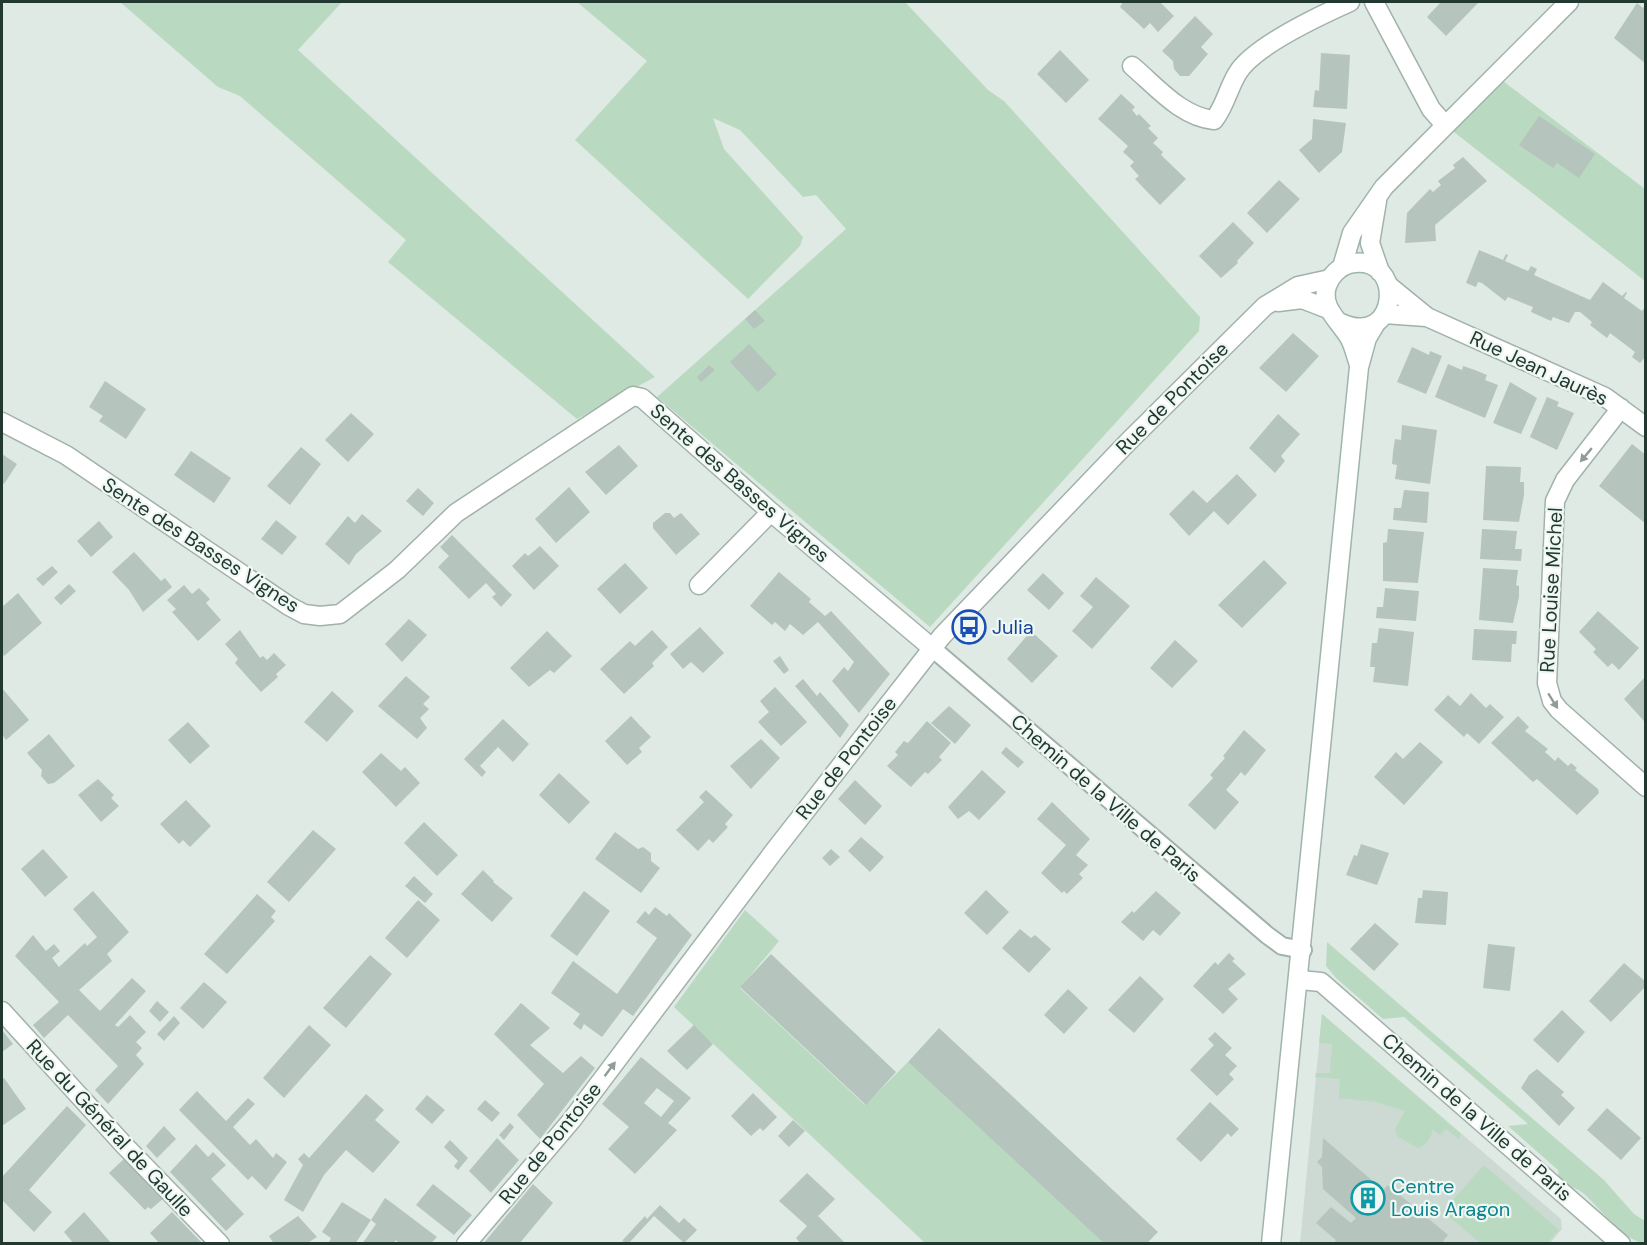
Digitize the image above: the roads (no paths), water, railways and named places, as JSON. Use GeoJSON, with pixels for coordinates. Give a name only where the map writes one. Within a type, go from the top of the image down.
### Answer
{"type":"FeatureCollection","features":[{"type":"Feature","properties":{"kind":"street"},"geometry":{"type":"LineString","coordinates":[[1132,66],[1181,108],[1199,119],[1214,120],[1221,111],[1237,72],[1273,41],[1350,2]]}},
{"type":"Feature","properties":{"kind":"street"},"geometry":{"type":"LineString","coordinates":[[1359,367],[1351,341],[1334,316],[1326,288],[1336,273],[1352,232],[1380,191],[1569,2]]}},
{"type":"Feature","properties":{"kind":"street"},"geometry":{"type":"LineString","coordinates":[[1380,5],[1431,109],[1445,125]]}},
{"type":"Feature","properties":{"kind":"street"},"geometry":{"type":"LineString","coordinates":[[1271,1244],[1300,980],[1359,367],[1366,338],[1389,305],[1384,279],[1370,243],[1373,215],[1380,191]]}},
{"type":"Feature","properties":{"kind":"street"},"geometry":{"type":"LineString","coordinates":[[1336,273],[1349,264],[1365,264],[1384,279]]}},
{"type":"Feature","properties":{"kind":"street","name":"Rue de Pontoise"},"geometry":{"type":"LineString","coordinates":[[466,1244],[571,1121],[737,899],[932,648],[1082,489],[1265,306],[1298,286],[1336,273]]}},
{"type":"Feature","properties":{"kind":"street","name":"Rue Jean Jaurès"},"geometry":{"type":"LineString","coordinates":[[1384,279],[1427,317],[1597,393],[1646,427]]}},
{"type":"Feature","properties":{"kind":"street"},"geometry":{"type":"LineString","coordinates":[[1265,306],[1302,299],[1358,328],[1380,318]]}},
{"type":"Feature","properties":{"kind":"street","name":"Rue Jean Jaurès"},"geometry":{"type":"LineString","coordinates":[[1380,318],[1427,317]]}},
{"type":"Feature","properties":{"kind":"street","name":"Sente des Basses Vignes"},"geometry":{"type":"LineString","coordinates":[[2,422],[66,455],[289,606],[304,614],[320,616],[340,614],[360,602],[456,513],[633,396],[642,398],[771,512],[932,648]]}},
{"type":"Feature","properties":{"kind":"street","name":"Rue Louise Michel"},"geometry":{"type":"LineString","coordinates":[[1621,408],[1565,480],[1555,501],[1547,683],[1552,701],[1559,710],[1646,787]]}},
{"type":"Feature","properties":{"kind":"street"},"geometry":{"type":"LineString","coordinates":[[699,585],[771,512]]}},
{"type":"Feature","properties":{"kind":"street","name":"Chemin de la Ville de Paris"},"geometry":{"type":"LineString","coordinates":[[932,648],[1131,820],[1282,946],[1303,950]]}},
{"type":"Feature","properties":{"kind":"street","name":"Chemin de la Ville de Paris"},"geometry":{"type":"LineString","coordinates":[[1300,980],[1320,982],[1621,1244]]}},
{"type":"Feature","properties":{"kind":"street","name":"Rue du Général de Gaulle"},"geometry":{"type":"LineString","coordinates":[[2,1011],[124,1145],[220,1244]]}},
{"type":"Feature","properties":{"kind":"place","name":"Julia"},"geometry":{"type":"Point","coordinates":[969,627]}},
{"type":"Feature","properties":{"kind":"place","name":"Centre Louis Aragon"},"geometry":{"type":"Point","coordinates":[1368,1198]}}]}
